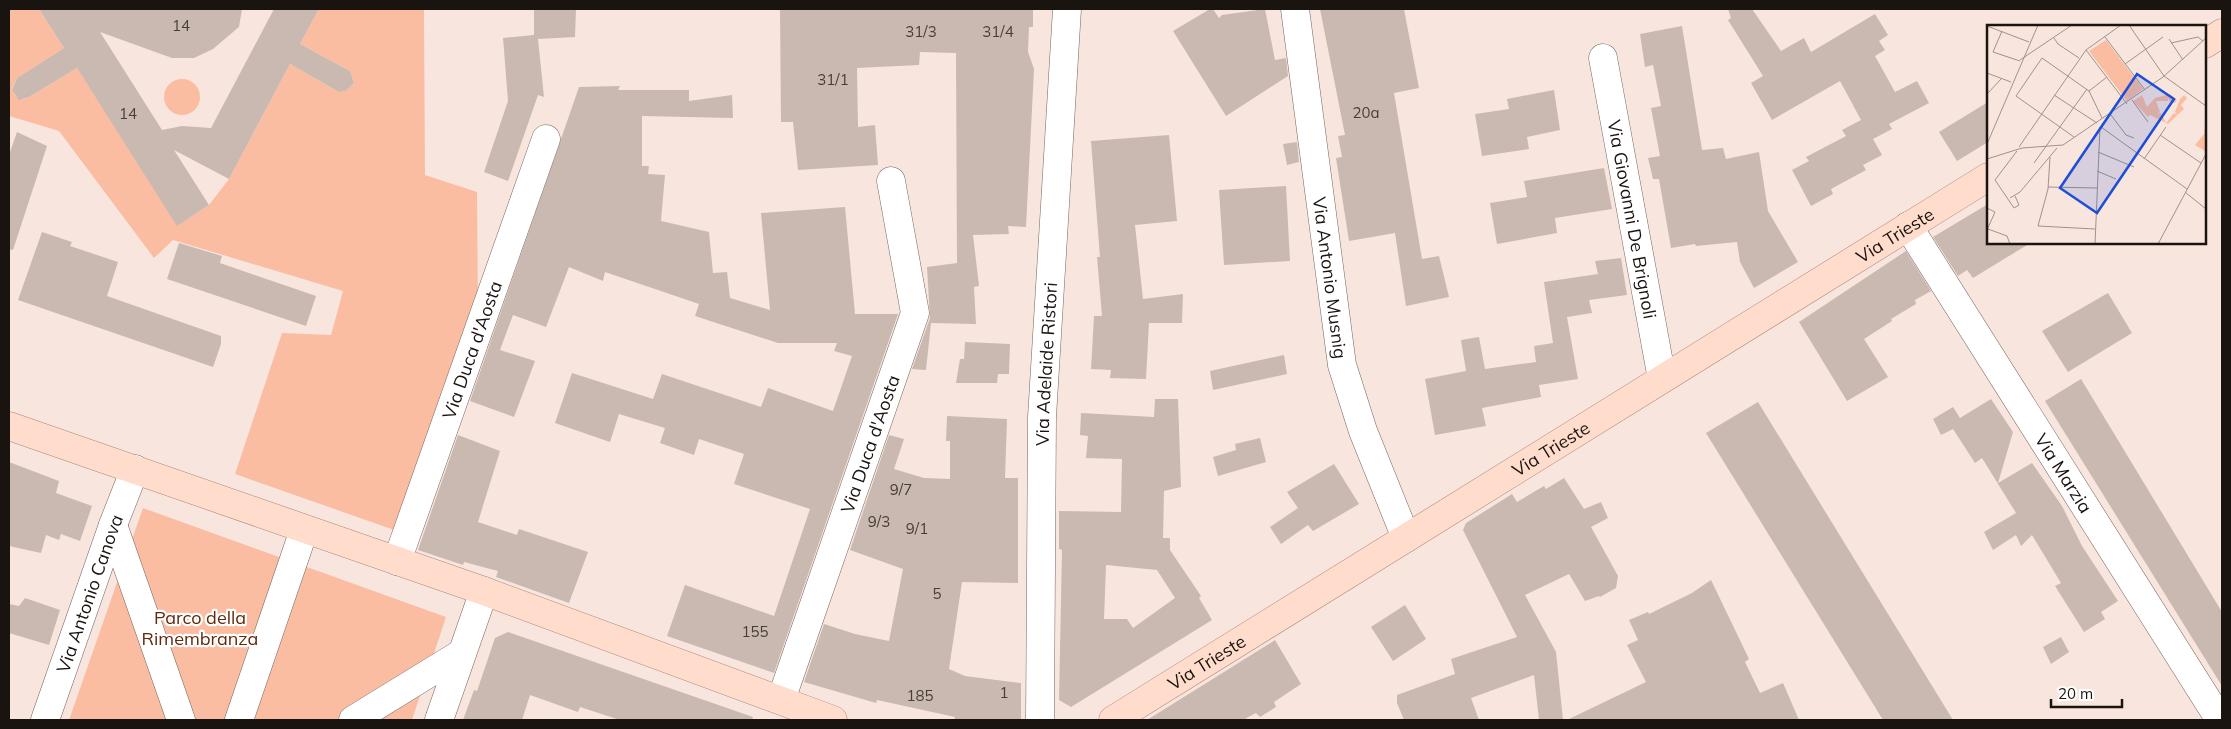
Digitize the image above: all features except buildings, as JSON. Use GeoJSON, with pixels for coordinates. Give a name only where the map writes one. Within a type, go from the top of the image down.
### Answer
{"type":"FeatureCollection","features":[{"type":"Feature","properties":{"kind":"main road"},"geometry":{"type":"LineString","coordinates":[[2206,43],[2222,33]]}},
{"type":"Feature","properties":{"kind":"main road","name":"Via Trieste"},"geometry":{"type":"LineString","coordinates":[[1113,720],[1987,178]]}},
{"type":"Feature","properties":{"kind":"main road"},"geometry":{"type":"LineString","coordinates":[[9,426],[484,591],[833,720]]}},
{"type":"Feature","properties":{"kind":"street","name":"Via Adelaide Ristori"},"geometry":{"type":"LineString","coordinates":[[1040,720],[1042,417],[1067,9]]}},
{"type":"Feature","properties":{"kind":"street","name":"Via Antonio Musnig"},"geometry":{"type":"LineString","coordinates":[[1295,9],[1342,365],[1363,431],[1406,538]]}},
{"type":"Feature","properties":{"kind":"street","name":"Via Giovanni De Brignoli"},"geometry":{"type":"LineString","coordinates":[[1603,58],[1662,379]]}},
{"type":"Feature","properties":{"kind":"street","name":"Via Duca d'Aosta"},"geometry":{"type":"LineString","coordinates":[[397,561],[546,139]]}},
{"type":"Feature","properties":{"kind":"street","name":"Via Duca d'Aosta"},"geometry":{"type":"LineString","coordinates":[[782,700],[915,313],[891,181]]}},
{"type":"Feature","properties":{"kind":"street","name":"Via Marzia"},"geometry":{"type":"LineString","coordinates":[[1908,226],[2220,720]]}},
{"type":"Feature","properties":{"kind":"street","name":"Via Antonio Canova"},"geometry":{"type":"LineString","coordinates":[[45,720],[113,525],[135,469]]}},
{"type":"Feature","properties":{"kind":"street"},"geometry":{"type":"LineString","coordinates":[[113,525],[181,720]]}},
{"type":"Feature","properties":{"kind":"street"},"geometry":{"type":"LineString","coordinates":[[239,720],[304,530]]}},
{"type":"Feature","properties":{"kind":"street"},"geometry":{"type":"LineString","coordinates":[[439,720],[484,591]]}},
{"type":"Feature","properties":{"kind":"street"},"geometry":{"type":"LineString","coordinates":[[353,720],[462,653]]}},
{"type":"Feature","properties":{"kind":"green space"},"geometry":{"type":"Polygon","coordinates":[[[9,9],[39,9],[64,48],[17,78],[12,89],[16,96],[23,99],[29,97],[77,68],[178,225],[209,205],[229,179],[290,64],[339,92],[346,91],[354,83],[350,71],[300,44],[319,9],[424,9],[425,175],[477,192],[478,310],[397,531],[235,474],[282,333],[331,335],[343,291],[173,240],[154,258],[59,131],[9,116],[9,9]]]}},
{"type":"Feature","properties":{"kind":"green space"},"geometry":{"type":"Polygon","coordinates":[[[182,79],[189,80],[195,84],[199,90],[199,104],[195,110],[189,114],[182,115],[175,114],[169,110],[165,104],[164,97],[165,90],[169,84],[175,80],[182,79]]]}},
{"type":"Feature","properties":{"kind":"green space","name":"Parco della Rimembranza"},"geometry":{"type":"Polygon","coordinates":[[[143,508],[446,617],[412,720],[69,720],[143,508]]]}}]}
